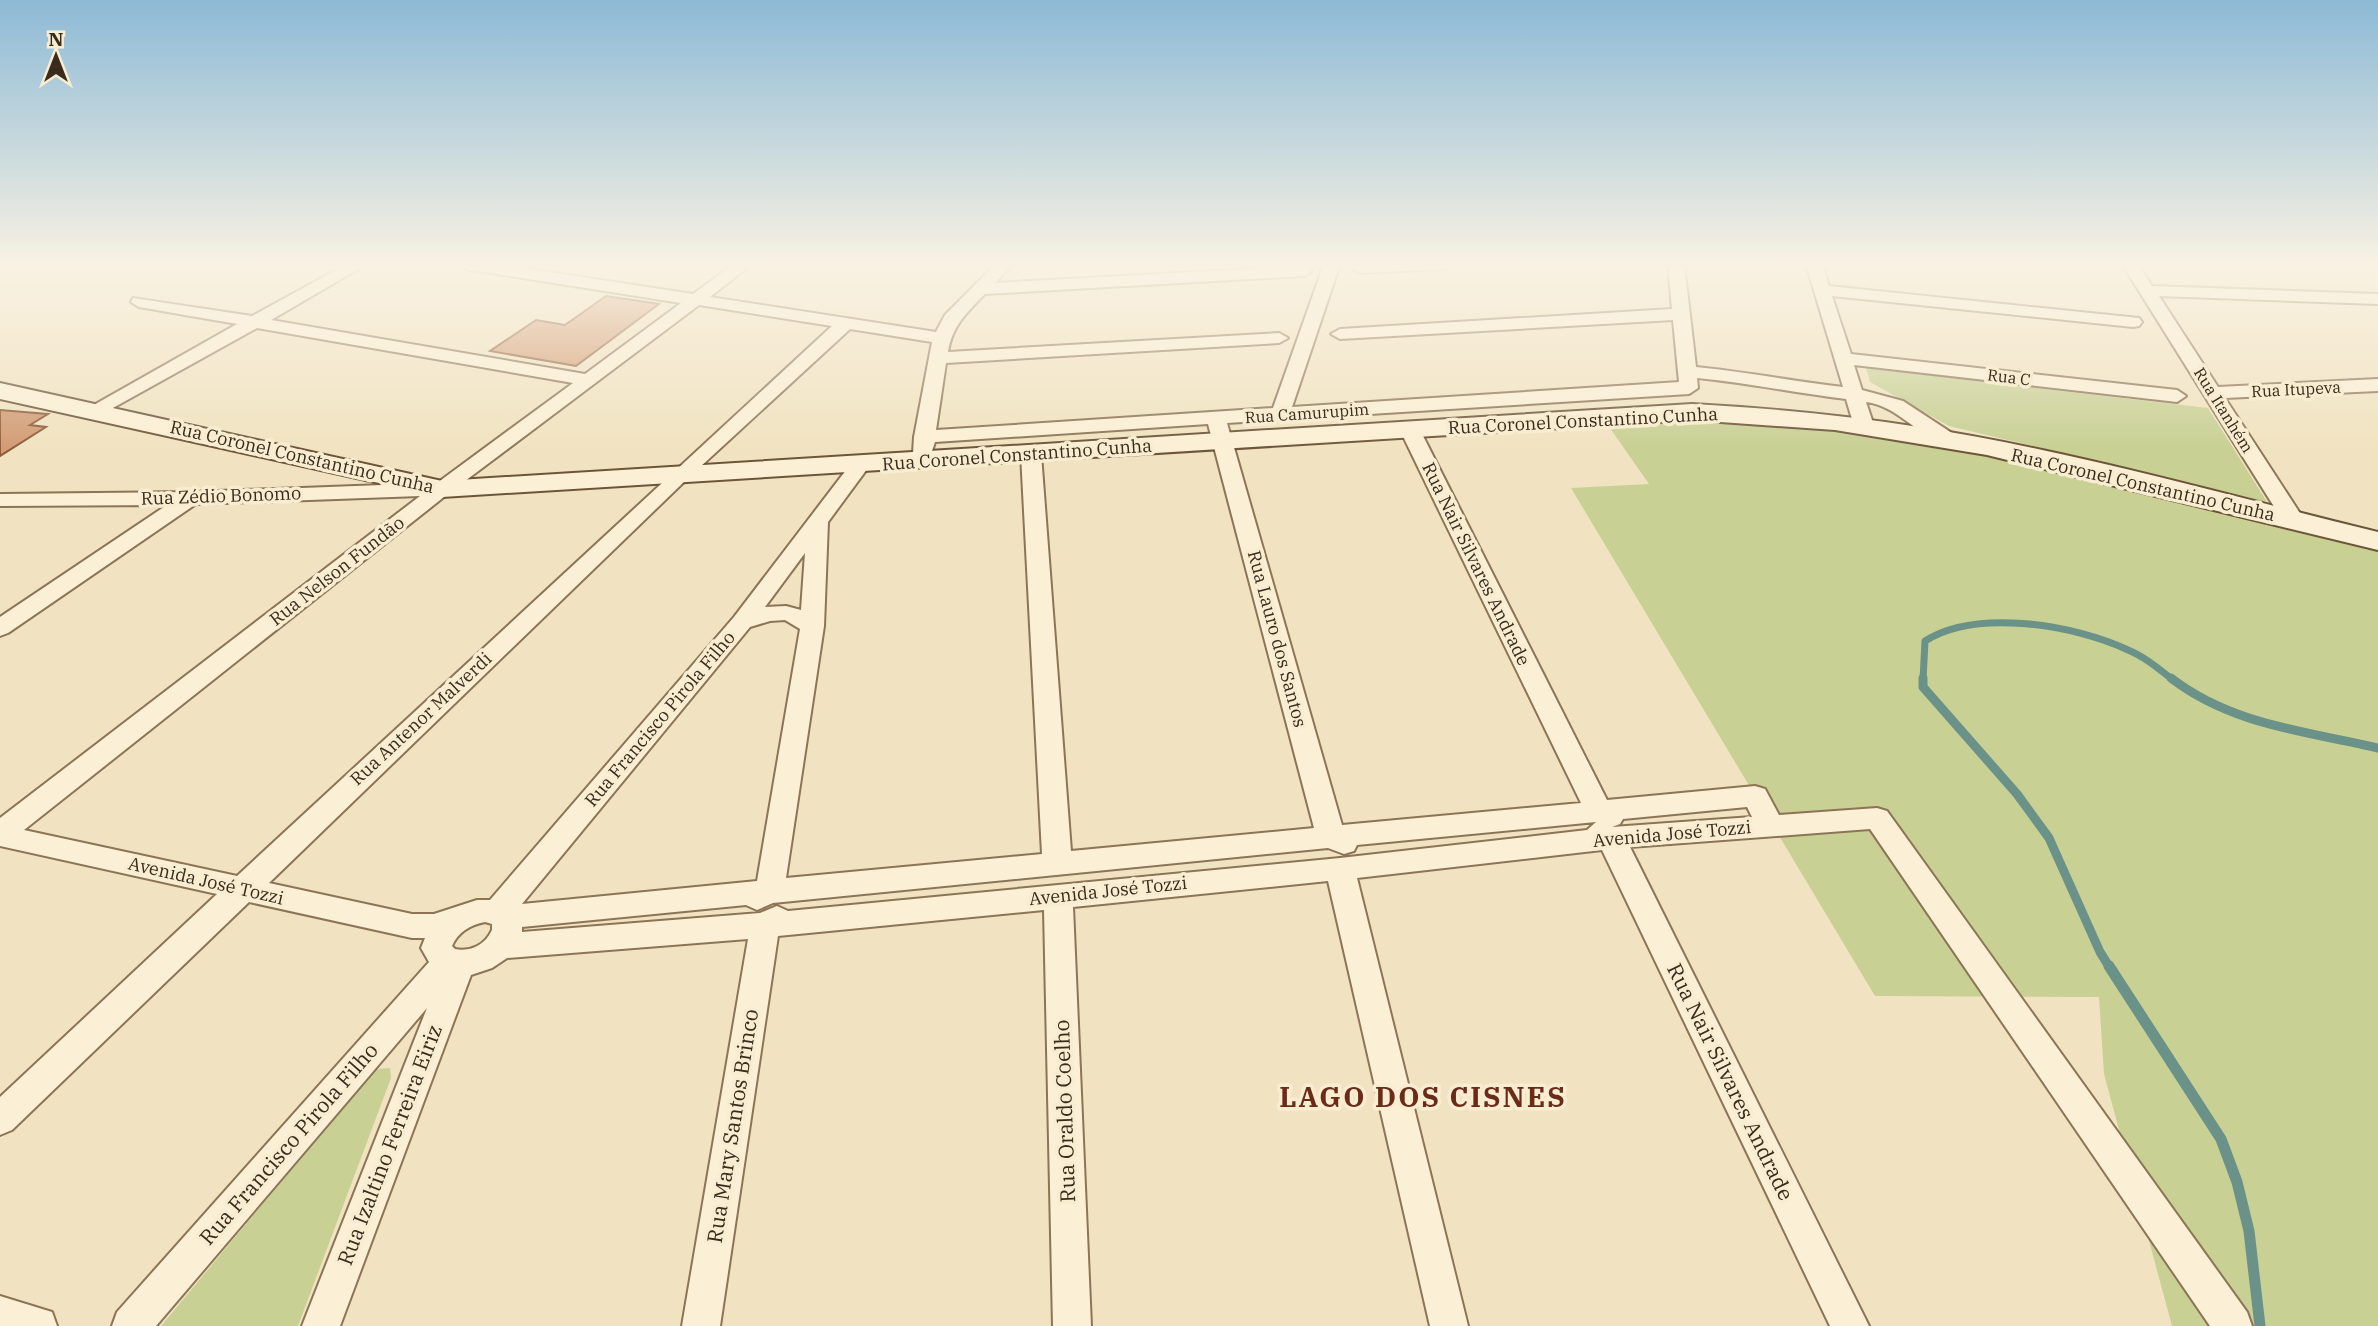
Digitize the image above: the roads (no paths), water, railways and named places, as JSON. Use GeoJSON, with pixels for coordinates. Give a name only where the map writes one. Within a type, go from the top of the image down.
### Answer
{"type":"FeatureCollection","features":[{"type":"Feature","properties":{"kind":"street"},"geometry":{"type":"LineString","coordinates":[[95,410],[246,326]]}},
{"type":"Feature","properties":{"kind":"street"},"geometry":{"type":"LineString","coordinates":[[283,326],[588,380]]}},
{"type":"Feature","properties":{"kind":"street","name":"Rua Nelson Fundão"},"geometry":{"type":"LineString","coordinates":[[0,834],[442,489],[662,326]]}},
{"type":"Feature","properties":{"kind":"street","name":"Rua Antenor Malverdi"},"geometry":{"type":"LineString","coordinates":[[0,1119],[680,475],[843,326]]}},
{"type":"Feature","properties":{"kind":"street"},"geometry":{"type":"LineString","coordinates":[[864,326],[941,338]]}},
{"type":"Feature","properties":{"kind":"street"},"geometry":{"type":"LineString","coordinates":[[923,449],[937,358],[941,338],[947,326]]}},
{"type":"Feature","properties":{"kind":"street"},"geometry":{"type":"LineString","coordinates":[[1280,415],[1311,326]]}},
{"type":"Feature","properties":{"kind":"street"},"geometry":{"type":"LineString","coordinates":[[1340,334],[1478,326]]}},
{"type":"Feature","properties":{"kind":"street"},"geometry":{"type":"LineString","coordinates":[[1682,326],[1690,391],[1793,387],[1853,393],[1896,405],[1951,441]]}},
{"type":"Feature","properties":{"kind":"street"},"geometry":{"type":"LineString","coordinates":[[1833,326],[1864,426]]}},
{"type":"Feature","properties":{"kind":"street","name":"Rua Itanhém"},"geometry":{"type":"LineString","coordinates":[[2170,326],[2294,521]]}},
{"type":"Feature","properties":{"kind":"street"},"geometry":{"type":"LineString","coordinates":[[937,358],[1279,338]]}},
{"type":"Feature","properties":{"kind":"street","name":"Rua C"},"geometry":{"type":"LineString","coordinates":[[1842,358],[2177,396]]}},
{"type":"Feature","properties":{"kind":"street","name":"Rua Itupeva"},"geometry":{"type":"LineString","coordinates":[[2213,393],[2378,385]]}},
{"type":"Feature","properties":{"kind":"street","name":"Rua Coronel Constantino Cunha"},"geometry":{"type":"LineString","coordinates":[[0,391],[442,489],[860,465],[923,449],[1031,454],[1219,430],[1410,430],[1455,415],[1690,391],[2076,468],[2378,541]]}},
{"type":"Feature","properties":{"kind":"street","name":"Rua Camurupim"},"geometry":{"type":"LineString","coordinates":[[923,449],[1219,430],[1280,415],[1455,415]]}},
{"type":"Feature","properties":{"kind":"street","name":"Rua Lauro dos Santos"},"geometry":{"type":"LineString","coordinates":[[1219,430],[1331,836],[1318,847],[1321,861],[1340,869]]}},
{"type":"Feature","properties":{"kind":"street","name":"Rua Nair Silvares Andrade"},"geometry":{"type":"LineString","coordinates":[[1410,430],[1850,1326]]}},
{"type":"Feature","properties":{"kind":"street"},"geometry":{"type":"LineString","coordinates":[[1031,454],[1056,862],[1041,873],[1041,888],[1058,896]]}},
{"type":"Feature","properties":{"kind":"street","name":"Rua Coronel Constantino Cunha"},"geometry":{"type":"LineString","coordinates":[[818,523],[860,465]]}},
{"type":"Feature","properties":{"kind":"street","name":"Rua Zédio Bonomo"},"geometry":{"type":"LineString","coordinates":[[0,500],[191,498],[442,489]]}},
{"type":"Feature","properties":{"kind":"street"},"geometry":{"type":"LineString","coordinates":[[0,628],[191,498]]}},
{"type":"Feature","properties":{"kind":"street"},"geometry":{"type":"LineString","coordinates":[[765,925],[748,917],[750,903],[771,890],[812,626],[818,523]]}},
{"type":"Feature","properties":{"kind":"street","name":"Rua Francisco Pirola Filho"},"geometry":{"type":"LineString","coordinates":[[501,914],[742,622],[818,523]]}},
{"type":"Feature","properties":{"kind":"street"},"geometry":{"type":"LineString","coordinates":[[742,622],[772,612],[795,613],[812,626]]}},
{"type":"Feature","properties":{"kind":"street","name":"Avenida José Tozzi"},"geometry":{"type":"LineString","coordinates":[[0,834],[412,926],[433,926],[471,912],[501,914],[1331,836],[1604,824],[1771,826],[1877,818],[2233,1326]]}},
{"type":"Feature","properties":{"kind":"street","name":"Avenida José Tozzi"},"geometry":{"type":"LineString","coordinates":[[448,958],[481,959],[499,946],[765,925],[1340,869],[1604,824]]}},
{"type":"Feature","properties":{"kind":"street"},"geometry":{"type":"LineString","coordinates":[[1340,869],[1449,1326]]}},
{"type":"Feature","properties":{"kind":"street","name":"Rua Oraldo Coelho"},"geometry":{"type":"LineString","coordinates":[[1058,896],[1072,1326]]}},
{"type":"Feature","properties":{"kind":"street"},"geometry":{"type":"LineString","coordinates":[[499,946],[507,936],[509,925],[501,914]]}},
{"type":"Feature","properties":{"kind":"street"},"geometry":{"type":"LineString","coordinates":[[448,958],[446,927],[458,918]]}},
{"type":"Feature","properties":{"kind":"street","name":"Rua Mary Santos Brinco"},"geometry":{"type":"LineString","coordinates":[[701,1326],[765,925]]}},
{"type":"Feature","properties":{"kind":"street"},"geometry":{"type":"LineString","coordinates":[[412,926],[428,934],[448,958]]}},
{"type":"Feature","properties":{"kind":"street","name":"Rua Francisco Pirola Filho"},"geometry":{"type":"LineString","coordinates":[[131,1326],[448,958]]}},
{"type":"Feature","properties":{"kind":"street","name":"Rua Izaltino Ferreira Eiriz"},"geometry":{"type":"LineString","coordinates":[[321,1326],[448,958]]}},
{"type":"Feature","properties":{"kind":"street"},"geometry":{"type":"LineString","coordinates":[[0,1315],[38,1326]]}},
{"type":"Feature","properties":{"kind":"waterway"},"geometry":{"type":"LineString","coordinates":[[1923,680],[1925,641],[1946,631],[1971,625],[1998,623],[2054,627],[2106,641],[2140,656],[2173,680]]}},
{"type":"Feature","properties":{"kind":"waterway"},"geometry":{"type":"LineString","coordinates":[[2171,678],[2194,694],[2244,716],[2297,731],[2378,748]]}},
{"type":"Feature","properties":{"kind":"waterway"},"geometry":{"type":"LineString","coordinates":[[1923,680],[1923,687],[2017,794],[2049,838],[2100,952],[2110,968]]}},
{"type":"Feature","properties":{"kind":"waterway"},"geometry":{"type":"LineString","coordinates":[[2109,966],[2221,1139],[2237,1182],[2249,1231],[2260,1326]]}},
{"type":"Feature","properties":{"kind":"district","name":"LAGO DOS CISNES"},"geometry":{"type":"Point","coordinates":[1423,1097]}}]}
